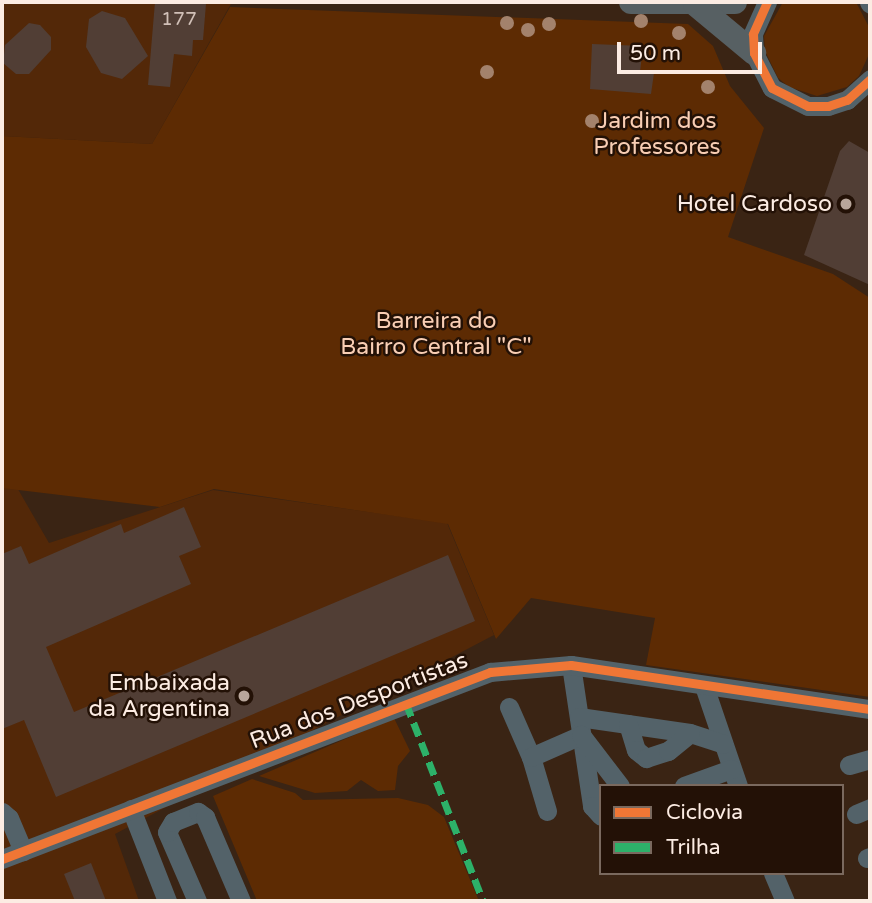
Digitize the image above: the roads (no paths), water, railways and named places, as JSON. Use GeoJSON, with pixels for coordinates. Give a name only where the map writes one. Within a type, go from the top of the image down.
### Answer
{"type":"FeatureCollection","features":[{"type":"Feature","properties":{"kind":"main road"},"geometry":{"type":"LineString","coordinates":[[631,2],[735,2]]}},
{"type":"Feature","properties":{"kind":"main road"},"geometry":{"type":"LineString","coordinates":[[695,4],[754,53]]}},
{"type":"Feature","properties":{"kind":"street"},"geometry":{"type":"LineString","coordinates":[[767,2],[753,34],[754,53],[772,88],[807,106],[847,100],[870,79]]}},
{"type":"Feature","properties":{"kind":"street"},"geometry":{"type":"LineString","coordinates":[[571,665],[592,806],[599,814]]}},
{"type":"Feature","properties":{"kind":"street","name":"Rua dos Desportistas"},"geometry":{"type":"LineString","coordinates":[[2,859],[490,672],[571,665],[870,709]]}},
{"type":"Feature","properties":{"kind":"street"},"geometry":{"type":"LineString","coordinates":[[695,784],[734,777],[704,686]]}},
{"type":"Feature","properties":{"kind":"street"},"geometry":{"type":"LineString","coordinates":[[509,707],[531,757],[547,811]]}},
{"type":"Feature","properties":{"kind":"street"},"geometry":{"type":"LineString","coordinates":[[531,757],[580,726],[628,724],[690,733],[723,744]]}},
{"type":"Feature","properties":{"kind":"street"},"geometry":{"type":"LineString","coordinates":[[628,724],[636,750],[646,758],[668,751],[690,733]]}},
{"type":"Feature","properties":{"kind":"street"},"geometry":{"type":"LineString","coordinates":[[580,726],[619,784]]}},
{"type":"Feature","properties":{"kind":"street"},"geometry":{"type":"LineString","coordinates":[[849,765],[870,759]]}},
{"type":"Feature","properties":{"kind":"street"},"geometry":{"type":"LineString","coordinates":[[131,808],[167,901]]}},
{"type":"Feature","properties":{"kind":"street"},"geometry":{"type":"LineString","coordinates":[[2,812],[9,818],[23,851]]}},
{"type":"Feature","properties":{"kind":"street"},"geometry":{"type":"LineString","coordinates":[[197,901],[167,832],[173,822],[198,812],[205,817],[241,901]]}},
{"type":"Feature","properties":{"kind":"street"},"geometry":{"type":"LineString","coordinates":[[774,875],[785,901]]}},
{"type":"Feature","properties":{"kind":"place","name":"Hotel Cardoso"},"geometry":{"type":"Point","coordinates":[846,204]}},
{"type":"Feature","properties":{"kind":"place","name":"Embaixada da Argentina"},"geometry":{"type":"Point","coordinates":[244,696]}},
{"type":"Feature","properties":{"kind":"park label","name":"Jardim dos Professores"},"geometry":{"type":"Point","coordinates":[657,134]}},
{"type":"Feature","properties":{"kind":"park label","name":"Barreira do Bairro Central \"C\""},"geometry":{"type":"Point","coordinates":[436,334]}}]}
